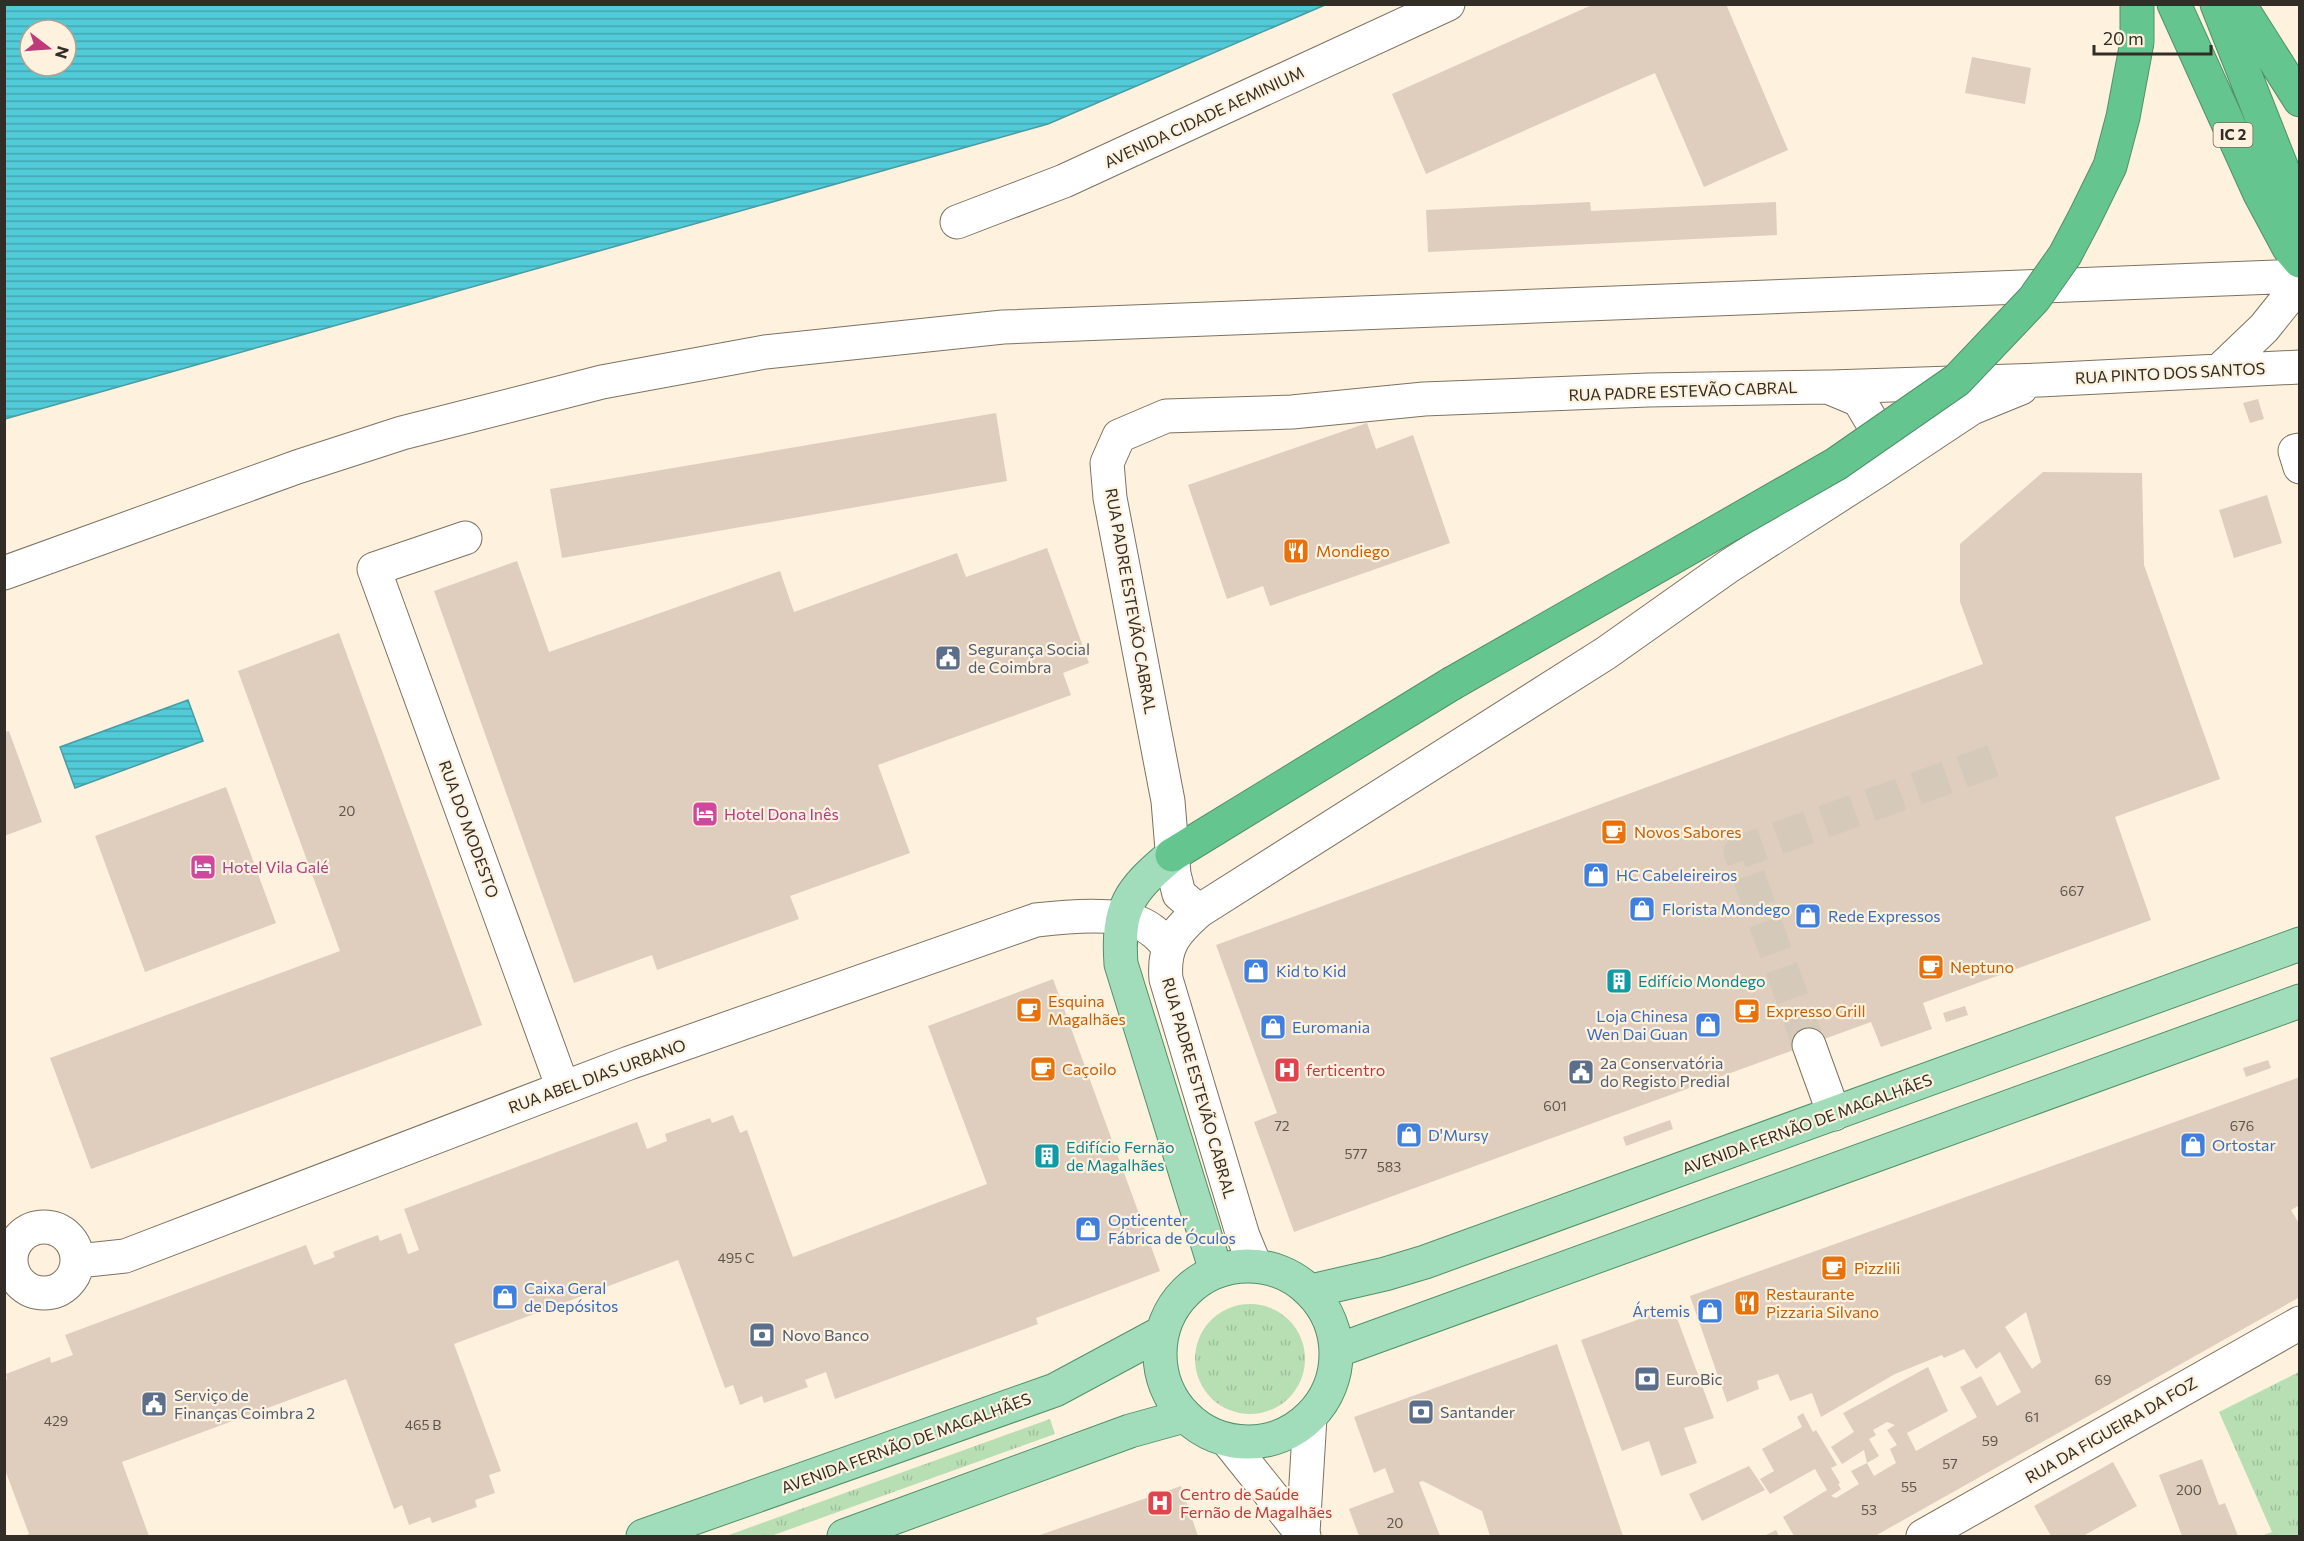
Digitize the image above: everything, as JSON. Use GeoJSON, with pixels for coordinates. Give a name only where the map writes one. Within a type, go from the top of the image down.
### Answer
{"type":"FeatureCollection","features":[{"type":"Feature","properties":{"kind":"highway"},"geometry":{"type":"LineString","coordinates":[[1172,855],[1451,684],[1836,464],[1957,380],[2034,299],[2065,255],[2100,187],[2110,166],[2127,98],[2137,42],[2137,4]]}},
{"type":"Feature","properties":{"kind":"highway","name":"IC 2"},"geometry":{"type":"LineString","coordinates":[[2174,4],[2260,194],[2289,248],[2300,261]]}},
{"type":"Feature","properties":{"kind":"highway","name":"IC 2"},"geometry":{"type":"LineString","coordinates":[[2217,4],[2300,214]]}},
{"type":"Feature","properties":{"kind":"highway"},"geometry":{"type":"LineString","coordinates":[[2239,4],[2300,100]]}},
{"type":"Feature","properties":{"kind":"main road","name":"RUA PADRE ESTEVÃO CABRAL"},"geometry":{"type":"LineString","coordinates":[[1172,855],[1141,884],[1128,900],[1119,938],[1121,964],[1216,1270]]}},
{"type":"Feature","properties":{"kind":"main road","name":"AVENIDA FERNÃO DE MAGALHÃES"},"geometry":{"type":"LineString","coordinates":[[1311,1292],[1406,1268],[2300,944]]}},
{"type":"Feature","properties":{"kind":"main road"},"geometry":{"type":"LineString","coordinates":[[1336,1351],[2300,1001]]}},
{"type":"Feature","properties":{"kind":"main road"},"geometry":{"type":"LineString","coordinates":[[1255,1265],[1275,1269],[1294,1278],[1311,1292],[1324,1309],[1333,1329],[1336,1351],[1330,1387],[1310,1417],[1285,1434],[1257,1442],[1227,1440],[1204,1431],[1184,1416],[1162,1377],[1161,1333],[1173,1307],[1191,1285],[1216,1270],[1255,1265]]}},
{"type":"Feature","properties":{"kind":"main road","name":"AVENIDA FERNÃO DE MAGALHÃES"},"geometry":{"type":"LineString","coordinates":[[644,1536],[1055,1390],[1161,1333]]}},
{"type":"Feature","properties":{"kind":"main road"},"geometry":{"type":"LineString","coordinates":[[844,1536],[1130,1431],[1184,1416]]}},
{"type":"Feature","properties":{"kind":"street","name":"AVENIDA CIDADE AEMINIUM"},"geometry":{"type":"LineString","coordinates":[[957,222],[1064,181],[1448,4]]}},
{"type":"Feature","properties":{"kind":"street"},"geometry":{"type":"LineString","coordinates":[[4,573],[366,443],[602,382],[765,352],[1003,327],[2300,276]]}},
{"type":"Feature","properties":{"kind":"street"},"geometry":{"type":"LineString","coordinates":[[2219,371],[2264,328],[2300,283]]}},
{"type":"Feature","properties":{"kind":"street","name":"RUA PINTO DOS SANTOS"},"geometry":{"type":"LineString","coordinates":[[1828,387],[2040,380],[2300,367]]}},
{"type":"Feature","properties":{"kind":"street"},"geometry":{"type":"LineString","coordinates":[[1168,946],[1180,927],[1199,911],[1606,653],[1729,566],[1972,408],[2040,380]]}},
{"type":"Feature","properties":{"kind":"street","name":"RUA PADRE ESTEVÃO CABRAL"},"geometry":{"type":"LineString","coordinates":[[1172,855],[1168,801],[1110,498],[1107,463],[1119,436],[1166,416],[1292,412],[1424,399],[1648,390],[1828,387],[1859,400],[1881,436],[1880,469]]}},
{"type":"Feature","properties":{"kind":"street"},"geometry":{"type":"LineString","coordinates":[[2300,450],[2295,452],[2300,467]]}},
{"type":"Feature","properties":{"kind":"street","name":"RUA DO MODESTO"},"geometry":{"type":"LineString","coordinates":[[465,538],[374,569],[563,1088]]}},
{"type":"Feature","properties":{"kind":"street"},"geometry":{"type":"LineString","coordinates":[[1172,855],[1179,894],[1199,911]]}},
{"type":"Feature","properties":{"kind":"street","name":"RUA ABEL DIAS URBANO"},"geometry":{"type":"LineString","coordinates":[[78,1261],[125,1256],[629,1063],[1036,920],[1078,916],[1137,922],[1155,932],[1168,946]]}},
{"type":"Feature","properties":{"kind":"street","name":"RUA PADRE ESTEVÃO CABRAL"},"geometry":{"type":"LineString","coordinates":[[1168,946],[1164,962],[1166,979],[1243,1236],[1255,1265]]}},
{"type":"Feature","properties":{"kind":"street"},"geometry":{"type":"LineString","coordinates":[[1809,1045],[1834,1114]]}},
{"type":"Feature","properties":{"kind":"street","name":"RUA DA FIGUEIRA DA FOZ"},"geometry":{"type":"LineString","coordinates":[[1923,1536],[2300,1323]]}},
{"type":"Feature","properties":{"kind":"street"},"geometry":{"type":"LineString","coordinates":[[1303,1535],[1310,1417]]}},
{"type":"Feature","properties":{"kind":"street"},"geometry":{"type":"LineString","coordinates":[[1227,1440],[1303,1535]]}},
{"type":"Feature","properties":{"kind":"green space"},"geometry":{"type":"Polygon","coordinates":[[[1250,1304],[1271,1308],[1289,1320],[1301,1338],[1305,1359],[1301,1380],[1289,1398],[1271,1410],[1250,1414],[1229,1410],[1211,1398],[1199,1380],[1195,1359],[1199,1338],[1211,1320],[1229,1308],[1250,1304]]]}},
{"type":"Feature","properties":{"kind":"green space"},"geometry":{"type":"Polygon","coordinates":[[[2299,1372],[2299,1536],[2261,1536],[2272,1532],[2219,1412],[2299,1372]]]}},
{"type":"Feature","properties":{"kind":"green space"},"geometry":{"type":"Polygon","coordinates":[[[1050,1419],[1055,1434],[771,1536],[726,1536],[1050,1419]]]}},
{"type":"Feature","properties":{"kind":"water"},"geometry":{"type":"Polygon","coordinates":[[[5,4],[1325,4],[1048,124],[5,419],[5,4]]]}},
{"type":"Feature","properties":{"kind":"water"},"geometry":{"type":"Polygon","coordinates":[[[188,700],[203,741],[75,788],[60,747],[188,700]]]}},
{"type":"Feature","properties":{"kind":"building"},"geometry":{"type":"Polygon","coordinates":[[[1594,4],[1726,4],[1788,150],[1704,187],[1655,73],[1426,174],[1392,94],[1594,4]]]}},
{"type":"Feature","properties":{"kind":"building"},"geometry":{"type":"Polygon","coordinates":[[[1972,57],[2031,68],[2025,104],[1965,93],[1972,57]]]}},
{"type":"Feature","properties":{"kind":"building"},"geometry":{"type":"Polygon","coordinates":[[[1590,202],[1591,211],[1776,202],[1777,235],[1428,252],[1426,210],[1590,202]]]}},
{"type":"Feature","properties":{"kind":"building"},"geometry":{"type":"Polygon","coordinates":[[[2258,399],[2264,419],[2250,423],[2243,403],[2258,399]]]}},
{"type":"Feature","properties":{"kind":"building"},"geometry":{"type":"Polygon","coordinates":[[[996,413],[1007,481],[562,558],[550,489],[996,413]]]}},
{"type":"Feature","properties":{"kind":"building"},"geometry":{"type":"Polygon","coordinates":[[[1367,423],[1376,449],[1413,435],[1450,543],[1270,606],[1263,586],[1227,599],[1188,485],[1367,423]]]}},
{"type":"Feature","properties":{"kind":"building"},"geometry":{"type":"Polygon","coordinates":[[[2043,472],[2142,473],[2144,565],[2220,779],[2115,817],[2151,920],[1923,1003],[1932,1029],[1881,1047],[1871,1022],[1294,1232],[1254,1122],[1277,1113],[1216,945],[1983,664],[1960,602],[1960,544],[2043,472]]]}},
{"type":"Feature","properties":{"kind":"building"},"geometry":{"type":"Polygon","coordinates":[[[2267,495],[2282,543],[2234,558],[2219,510],[2267,495]]]}},
{"type":"Feature","properties":{"kind":"building"},"geometry":{"type":"Polygon","coordinates":[[[1047,548],[1089,663],[1063,673],[1071,695],[878,765],[910,853],[790,896],[799,919],[657,970],[652,955],[574,983],[434,591],[517,561],[549,652],[780,571],[794,612],[957,553],[966,577],[1047,548]]]}},
{"type":"Feature","properties":{"kind":"building"},"geometry":{"type":"Polygon","coordinates":[[[339,633],[482,1025],[91,1169],[50,1058],[340,951],[238,671],[339,633]]]}},
{"type":"Feature","properties":{"kind":"building"},"geometry":{"type":"Polygon","coordinates":[[[9,731],[42,822],[4,836],[4,732],[9,731]]]}},
{"type":"Feature","properties":{"kind":"building"},"geometry":{"type":"Polygon","coordinates":[[[226,787],[276,923],[145,972],[95,836],[226,787]]]}},
{"type":"Feature","properties":{"kind":"building"},"geometry":{"type":"Polygon","coordinates":[[[1053,979],[1160,1271],[1036,1318],[1038,1324],[835,1399],[826,1372],[805,1380],[808,1387],[764,1403],[762,1396],[740,1405],[733,1385],[725,1388],[678,1260],[454,1344],[501,1471],[489,1475],[495,1493],[475,1500],[477,1507],[432,1523],[430,1517],[409,1525],[402,1505],[394,1509],[346,1379],[122,1462],[149,1536],[24,1536],[29,1534],[4,1467],[4,1381],[7,1379],[6,1374],[50,1357],[51,1363],[73,1355],[65,1335],[306,1245],[314,1265],[335,1257],[333,1252],[378,1235],[380,1241],[401,1233],[408,1254],[419,1250],[404,1209],[637,1122],[647,1149],[667,1141],[665,1134],[710,1118],[712,1123],[733,1115],[740,1133],[747,1130],[793,1257],[987,1184],[928,1026],[1053,979]]]}},
{"type":"Feature","properties":{"kind":"building"},"geometry":{"type":"Polygon","coordinates":[[[1965,1006],[1968,1015],[1946,1022],[1943,1013],[1965,1006]]]}},
{"type":"Feature","properties":{"kind":"building"},"geometry":{"type":"Polygon","coordinates":[[[2268,1060],[2271,1068],[2246,1077],[2243,1068],[2268,1060]]]}},
{"type":"Feature","properties":{"kind":"building"},"geometry":{"type":"Polygon","coordinates":[[[2300,1077],[2300,1205],[2291,1210],[2300,1225],[2300,1297],[1875,1536],[1794,1536],[1783,1517],[1827,1490],[1815,1469],[1770,1494],[1760,1479],[1774,1471],[1762,1449],[1802,1427],[1797,1417],[1803,1413],[1813,1432],[1816,1430],[1837,1465],[1831,1468],[1841,1489],[1831,1496],[1836,1498],[1859,1484],[1851,1471],[1867,1463],[1864,1450],[1842,1464],[1831,1447],[1854,1432],[1843,1413],[1928,1367],[1948,1411],[1907,1433],[1916,1451],[1977,1417],[1960,1387],[1981,1376],[1997,1406],[2021,1392],[2000,1352],[1976,1369],[1964,1349],[1944,1358],[1942,1355],[1895,1374],[1821,1417],[1812,1393],[1790,1401],[1778,1374],[1757,1381],[1759,1389],[1727,1402],[1690,1296],[2300,1077]],[[2026,1312],[2005,1327],[2032,1369],[2041,1362],[2026,1312]],[[1887,1422],[1873,1430],[1876,1435],[1869,1439],[1879,1456],[1867,1463],[1874,1476],[1896,1463],[1890,1449],[1897,1445],[1887,1430],[1895,1425],[1887,1422]]]}},
{"type":"Feature","properties":{"kind":"building"},"geometry":{"type":"Polygon","coordinates":[[[1670,1120],[1673,1129],[1626,1146],[1623,1137],[1670,1120]]]}},
{"type":"Feature","properties":{"kind":"building","name":"EuroBic"},"geometry":{"type":"Polygon","coordinates":[[[1673,1307],[1714,1418],[1684,1428],[1697,1463],[1661,1476],[1649,1441],[1622,1451],[1581,1340],[1673,1307]]]}},
{"type":"Feature","properties":{"kind":"building"},"geometry":{"type":"Polygon","coordinates":[[[1557,1344],[1623,1536],[1490,1536],[1482,1511],[1423,1481],[1419,1482],[1440,1536],[1359,1536],[1349,1509],[1394,1492],[1385,1468],[1374,1473],[1354,1417],[1557,1344]]]}},
{"type":"Feature","properties":{"kind":"building"},"geometry":{"type":"Polygon","coordinates":[[[2202,1459],[2219,1505],[2225,1503],[2238,1536],[2182,1536],[2159,1475],[2202,1459]]]}},
{"type":"Feature","properties":{"kind":"building"},"geometry":{"type":"Polygon","coordinates":[[[2113,1462],[2137,1506],[2083,1536],[2051,1536],[2034,1506],[2113,1462]]]}},
{"type":"Feature","properties":{"kind":"building"},"geometry":{"type":"Polygon","coordinates":[[[1749,1466],[1765,1490],[1702,1521],[1689,1494],[1749,1466]]]}},
{"type":"Feature","properties":{"kind":"building","name":"Centro de Saúde Fernão de Magalhães"},"geometry":{"type":"Polygon","coordinates":[[[1181,1486],[1198,1536],[1037,1536],[1181,1486]]]}},
{"type":"Feature","properties":{"kind":"building"},"geometry":{"type":"Polygon","coordinates":[[[1776,1530],[1779,1536],[1764,1536],[1776,1530]]]}},
{"type":"Feature","properties":{"kind":"tunnel"},"geometry":{"type":"LineString","coordinates":[[1809,1045],[1740,852],[2001,758]]}},
{"type":"Feature","properties":{"kind":"place","name":"Mondiego"},"geometry":{"type":"Point","coordinates":[1296,551]}},
{"type":"Feature","properties":{"kind":"place","name":"Segurança Social de Coimbra"},"geometry":{"type":"Point","coordinates":[948,658]}},
{"type":"Feature","properties":{"kind":"place","name":"Hotel Dona Inês"},"geometry":{"type":"Point","coordinates":[705,814]}},
{"type":"Feature","properties":{"kind":"place","name":"Novos Sabores"},"geometry":{"type":"Point","coordinates":[1614,832]}},
{"type":"Feature","properties":{"kind":"place","name":"Hotel Vila Galé"},"geometry":{"type":"Point","coordinates":[203,867]}},
{"type":"Feature","properties":{"kind":"place","name":"HC Cabeleireiros"},"geometry":{"type":"Point","coordinates":[1596,875]}},
{"type":"Feature","properties":{"kind":"place","name":"Florista Mondego"},"geometry":{"type":"Point","coordinates":[1642,909]}},
{"type":"Feature","properties":{"kind":"place","name":"Rede Expressos"},"geometry":{"type":"Point","coordinates":[1808,916]}},
{"type":"Feature","properties":{"kind":"place","name":"Neptuno"},"geometry":{"type":"Point","coordinates":[1931,967]}},
{"type":"Feature","properties":{"kind":"place","name":"Kid to Kid"},"geometry":{"type":"Point","coordinates":[1256,971]}},
{"type":"Feature","properties":{"kind":"place","name":"Edifício Mondego"},"geometry":{"type":"Point","coordinates":[1619,981]}},
{"type":"Feature","properties":{"kind":"place","name":"Esquina Magalhães"},"geometry":{"type":"Point","coordinates":[1029,1010]}},
{"type":"Feature","properties":{"kind":"place","name":"Expresso Grill"},"geometry":{"type":"Point","coordinates":[1747,1011]}},
{"type":"Feature","properties":{"kind":"place","name":"Loja Chinesa Wen Dai Guan"},"geometry":{"type":"Point","coordinates":[1708,1025]}},
{"type":"Feature","properties":{"kind":"place","name":"Euromania"},"geometry":{"type":"Point","coordinates":[1273,1027]}},
{"type":"Feature","properties":{"kind":"place","name":"Caçoilo"},"geometry":{"type":"Point","coordinates":[1043,1069]}},
{"type":"Feature","properties":{"kind":"place","name":"ferticentro"},"geometry":{"type":"Point","coordinates":[1287,1070]}},
{"type":"Feature","properties":{"kind":"place","name":"2a Conservatória do Registo Predial"},"geometry":{"type":"Point","coordinates":[1581,1072]}},
{"type":"Feature","properties":{"kind":"place","name":"D'Mursy"},"geometry":{"type":"Point","coordinates":[1409,1135]}},
{"type":"Feature","properties":{"kind":"place","name":"Ortostar"},"geometry":{"type":"Point","coordinates":[2193,1145]}},
{"type":"Feature","properties":{"kind":"place","name":"Edifício Fernão de Magalhães"},"geometry":{"type":"Point","coordinates":[1047,1156]}},
{"type":"Feature","properties":{"kind":"place","name":"Opticenter Fábrica de Óculos"},"geometry":{"type":"Point","coordinates":[1088,1229]}},
{"type":"Feature","properties":{"kind":"place","name":"Pizzlili"},"geometry":{"type":"Point","coordinates":[1834,1268]}},
{"type":"Feature","properties":{"kind":"place","name":"Caixa Geral de Depósitos"},"geometry":{"type":"Point","coordinates":[505,1297]}},
{"type":"Feature","properties":{"kind":"place","name":"Restaurante Pizzaria Silvano"},"geometry":{"type":"Point","coordinates":[1747,1303]}},
{"type":"Feature","properties":{"kind":"place","name":"Ártemis"},"geometry":{"type":"Point","coordinates":[1710,1311]}},
{"type":"Feature","properties":{"kind":"place","name":"Novo Banco"},"geometry":{"type":"Point","coordinates":[762,1335]}},
{"type":"Feature","properties":{"kind":"place","name":"EuroBic"},"geometry":{"type":"Point","coordinates":[1647,1379]}},
{"type":"Feature","properties":{"kind":"place","name":"Serviço de Finanças Coimbra 2"},"geometry":{"type":"Point","coordinates":[154,1404]}},
{"type":"Feature","properties":{"kind":"place","name":"Santander"},"geometry":{"type":"Point","coordinates":[1421,1412]}},
{"type":"Feature","properties":{"kind":"place","name":"Centro de Saúde Fernão de Magalhães"},"geometry":{"type":"Point","coordinates":[1160,1503]}}]}
